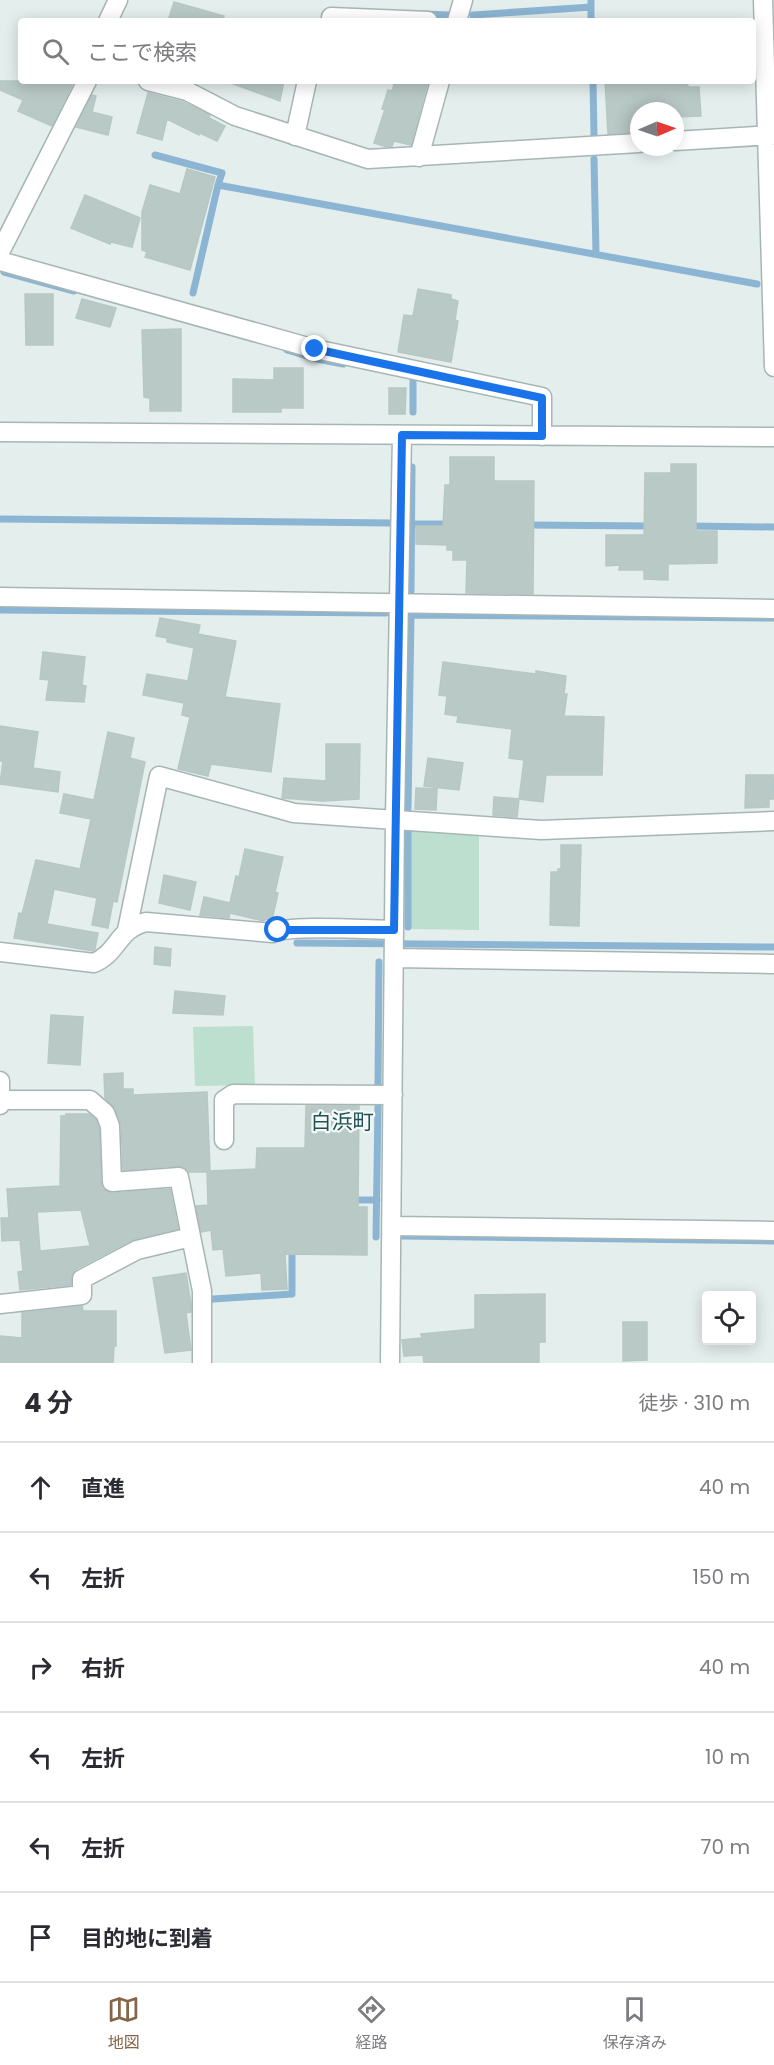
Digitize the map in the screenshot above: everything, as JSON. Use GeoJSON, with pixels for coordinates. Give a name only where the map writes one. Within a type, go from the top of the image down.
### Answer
{"type":"FeatureCollection","features":[{"type":"Feature","properties":{"kind":"street"},"geometry":{"type":"LineString","coordinates":[[109,18],[118,0]]}},
{"type":"Feature","properties":{"kind":"street"},"geometry":{"type":"LineString","coordinates":[[330,18],[342,0]]}},
{"type":"Feature","properties":{"kind":"street"},"geometry":{"type":"LineString","coordinates":[[458,18],[463,0]]}},
{"type":"Feature","properties":{"kind":"street"},"geometry":{"type":"LineString","coordinates":[[763,0],[770,135],[774,367]]}},
{"type":"Feature","properties":{"kind":"street"},"geometry":{"type":"LineString","coordinates":[[0,252],[85,84]]}},
{"type":"Feature","properties":{"kind":"street"},"geometry":{"type":"LineString","coordinates":[[160,84],[187,91],[235,116],[368,159],[630,144]]}},
{"type":"Feature","properties":{"kind":"street"},"geometry":{"type":"LineString","coordinates":[[295,136],[306,84]]}},
{"type":"Feature","properties":{"kind":"street"},"geometry":{"type":"LineString","coordinates":[[419,157],[439,84]]}},
{"type":"Feature","properties":{"kind":"street"},"geometry":{"type":"LineString","coordinates":[[684,140],[770,135]]}},
{"type":"Feature","properties":{"kind":"street"},"geometry":{"type":"LineString","coordinates":[[0,261],[315,349],[542,398],[542,436]]}},
{"type":"Feature","properties":{"kind":"street"},"geometry":{"type":"LineString","coordinates":[[0,432],[774,437]]}},
{"type":"Feature","properties":{"kind":"street"},"geometry":{"type":"LineString","coordinates":[[390,1363],[395,818],[402,435]]}},
{"type":"Feature","properties":{"kind":"street"},"geometry":{"type":"LineString","coordinates":[[0,597],[774,609]]}},
{"type":"Feature","properties":{"kind":"street"},"geometry":{"type":"LineString","coordinates":[[0,952],[94,963],[105,959],[126,930],[159,776],[294,813],[395,818],[541,830],[774,821]]}},
{"type":"Feature","properties":{"kind":"street"},"geometry":{"type":"LineString","coordinates":[[126,930],[146,922],[273,933],[278,930],[296,928],[394,931]]}},
{"type":"Feature","properties":{"kind":"street"},"geometry":{"type":"LineString","coordinates":[[394,956],[774,964]]}},
{"type":"Feature","properties":{"kind":"street"},"geometry":{"type":"LineString","coordinates":[[0,1081],[0,1105]]}},
{"type":"Feature","properties":{"kind":"street"},"geometry":{"type":"LineString","coordinates":[[224,1140],[224,1100],[233,1094],[393,1095]]}},
{"type":"Feature","properties":{"kind":"street"},"geometry":{"type":"LineString","coordinates":[[1,1100],[90,1100],[105,1113],[110,1126],[112,1182],[179,1177],[203,1304],[202,1363]]}},
{"type":"Feature","properties":{"kind":"street"},"geometry":{"type":"LineString","coordinates":[[392,1226],[774,1231]]}},
{"type":"Feature","properties":{"kind":"street"},"geometry":{"type":"LineString","coordinates":[[0,1304],[82,1295],[82,1279],[128,1254],[191,1237]]}},
{"type":"Feature","properties":{"kind":"green space"},"geometry":{"type":"Polygon","coordinates":[[[411,825],[479,830],[479,930],[411,929],[411,825]]]}},
{"type":"Feature","properties":{"kind":"green space"},"geometry":{"type":"Polygon","coordinates":[[[253,1026],[255,1085],[195,1086],[193,1027],[253,1026]]]}},
{"type":"Feature","properties":{"kind":"building"},"geometry":{"type":"Polygon","coordinates":[[[174,2],[224,16],[224,18],[169,18],[174,2]]]}},
{"type":"Feature","properties":{"kind":"building"},"geometry":{"type":"Polygon","coordinates":[[[0,81],[18,81],[18,84],[73,84],[52,126],[18,111],[23,100],[0,90],[0,81]]]}},
{"type":"Feature","properties":{"kind":"building"},"geometry":{"type":"Polygon","coordinates":[[[234,84],[283,84],[280,101],[234,84]]]}},
{"type":"Feature","properties":{"kind":"building"},"geometry":{"type":"Polygon","coordinates":[[[394,84],[427,84],[411,145],[394,141],[392,146],[387,147],[374,143],[385,109],[382,109],[388,90],[392,91],[394,84]]]}},
{"type":"Feature","properties":{"kind":"building"},"geometry":{"type":"Polygon","coordinates":[[[605,84],[688,84],[688,87],[699,87],[701,116],[684,117],[684,102],[630,102],[630,133],[608,134],[605,84]]]}},
{"type":"Feature","properties":{"kind":"building"},"geometry":{"type":"Polygon","coordinates":[[[148,93],[183,102],[210,115],[209,118],[225,126],[217,141],[167,119],[162,140],[137,133],[148,93]]]}},
{"type":"Feature","properties":{"kind":"building"},"geometry":{"type":"Polygon","coordinates":[[[92,95],[96,96],[92,112],[112,117],[108,135],[76,127],[92,95]]]}},
{"type":"Feature","properties":{"kind":"building"},"geometry":{"type":"Polygon","coordinates":[[[187,169],[215,177],[190,270],[145,257],[147,252],[142,250],[142,212],[150,185],[180,194],[187,169]]]}},
{"type":"Feature","properties":{"kind":"building"},"geometry":{"type":"Polygon","coordinates":[[[85,195],[140,218],[132,247],[111,242],[110,244],[71,228],[85,195]]]}},
{"type":"Feature","properties":{"kind":"building"},"geometry":{"type":"Polygon","coordinates":[[[418,289],[451,295],[451,299],[458,301],[455,320],[458,321],[451,362],[398,352],[404,315],[413,316],[418,289]]]}},
{"type":"Feature","properties":{"kind":"building"},"geometry":{"type":"Polygon","coordinates":[[[25,294],[53,294],[53,345],[26,345],[25,294]]]}},
{"type":"Feature","properties":{"kind":"building"},"geometry":{"type":"Polygon","coordinates":[[[82,299],[116,308],[110,327],[76,318],[82,299]]]}},
{"type":"Feature","properties":{"kind":"building"},"geometry":{"type":"Polygon","coordinates":[[[181,329],[181,411],[150,411],[150,398],[144,397],[142,330],[181,329]]]}},
{"type":"Feature","properties":{"kind":"building"},"geometry":{"type":"Polygon","coordinates":[[[274,368],[303,368],[303,408],[281,408],[281,412],[233,412],[233,379],[274,380],[274,368]]]}},
{"type":"Feature","properties":{"kind":"building"},"geometry":{"type":"Polygon","coordinates":[[[389,388],[406,388],[405,414],[389,414],[389,388]]]}},
{"type":"Feature","properties":{"kind":"building"},"geometry":{"type":"Polygon","coordinates":[[[450,457],[494,457],[494,481],[534,481],[533,594],[466,593],[467,560],[453,560],[453,550],[447,550],[447,545],[416,544],[416,526],[443,526],[445,485],[450,485],[450,457]]]}},
{"type":"Feature","properties":{"kind":"building"},"geometry":{"type":"Polygon","coordinates":[[[671,464],[696,464],[696,531],[717,531],[717,563],[668,564],[668,580],[644,579],[644,570],[619,570],[620,565],[606,566],[606,535],[644,535],[645,473],[671,473],[671,464]]]}},
{"type":"Feature","properties":{"kind":"building"},"geometry":{"type":"Polygon","coordinates":[[[160,618],[200,625],[198,634],[236,641],[225,697],[280,704],[271,772],[211,764],[208,776],[178,769],[190,717],[182,715],[184,703],[143,695],[147,674],[188,681],[194,648],[167,642],[167,638],[156,636],[160,618]]]}},
{"type":"Feature","properties":{"kind":"building"},"geometry":{"type":"Polygon","coordinates":[[[43,652],[85,657],[82,685],[86,686],[84,702],[46,700],[49,680],[40,679],[43,652]]]}},
{"type":"Feature","properties":{"kind":"building"},"geometry":{"type":"Polygon","coordinates":[[[443,662],[566,676],[564,694],[567,694],[564,716],[604,717],[602,775],[546,775],[543,802],[519,799],[524,760],[509,758],[512,729],[457,722],[458,716],[445,714],[447,696],[439,695],[443,662]]]}},
{"type":"Feature","properties":{"kind":"building"},"geometry":{"type":"Polygon","coordinates":[[[0,726],[38,732],[33,768],[60,772],[58,792],[0,784],[3,761],[0,761],[0,726]]]}},
{"type":"Feature","properties":{"kind":"building"},"geometry":{"type":"Polygon","coordinates":[[[108,732],[134,738],[130,758],[145,762],[117,902],[113,901],[108,928],[92,925],[97,898],[54,889],[47,924],[98,933],[95,949],[93,951],[14,938],[19,913],[22,914],[36,860],[80,869],[91,819],[60,813],[64,794],[94,800],[108,732]]]}},
{"type":"Feature","properties":{"kind":"building"},"geometry":{"type":"Polygon","coordinates":[[[326,744],[360,744],[359,799],[323,801],[282,798],[284,778],[326,781],[326,744]]]}},
{"type":"Feature","properties":{"kind":"building"},"geometry":{"type":"Polygon","coordinates":[[[428,758],[463,763],[459,790],[424,786],[428,758]]]}},
{"type":"Feature","properties":{"kind":"building"},"geometry":{"type":"Polygon","coordinates":[[[746,775],[773,775],[774,799],[769,799],[769,807],[745,808],[746,775]]]}},
{"type":"Feature","properties":{"kind":"building"},"geometry":{"type":"Polygon","coordinates":[[[416,788],[437,789],[436,810],[415,809],[416,788]]]}},
{"type":"Feature","properties":{"kind":"building"},"geometry":{"type":"Polygon","coordinates":[[[494,797],[519,799],[517,817],[493,815],[494,797]]]}},
{"type":"Feature","properties":{"kind":"building"},"geometry":{"type":"Polygon","coordinates":[[[561,845],[581,845],[579,926],[550,925],[551,872],[558,872],[558,869],[561,869],[561,845]]]}},
{"type":"Feature","properties":{"kind":"building"},"geometry":{"type":"Polygon","coordinates":[[[245,849],[283,857],[275,892],[278,893],[272,920],[264,921],[230,913],[229,918],[200,915],[204,897],[230,903],[245,849]]]}},
{"type":"Feature","properties":{"kind":"building"},"geometry":{"type":"Polygon","coordinates":[[[164,875],[196,882],[190,910],[159,903],[164,875]]]}},
{"type":"Feature","properties":{"kind":"building"},"geometry":{"type":"Polygon","coordinates":[[[155,947],[171,949],[170,966],[154,964],[155,947]]]}},
{"type":"Feature","properties":{"kind":"building"},"geometry":{"type":"Polygon","coordinates":[[[175,991],[225,996],[223,1015],[173,1013],[175,991]]]}},
{"type":"Feature","properties":{"kind":"building"},"geometry":{"type":"Polygon","coordinates":[[[51,1015],[83,1017],[80,1065],[48,1063],[51,1015]]]}},
{"type":"Feature","properties":{"kind":"building"},"geometry":{"type":"Polygon","coordinates":[[[123,1073],[123,1089],[133,1089],[133,1095],[207,1092],[210,1171],[256,1169],[257,1148],[305,1148],[306,1106],[359,1106],[358,1207],[367,1207],[367,1255],[285,1254],[287,1289],[262,1290],[261,1273],[226,1276],[223,1249],[213,1250],[211,1230],[201,1232],[196,1206],[208,1205],[207,1172],[189,1172],[184,1167],[178,1166],[123,1170],[121,1125],[115,1108],[105,1098],[104,1074],[123,1073]]]}},
{"type":"Feature","properties":{"kind":"building"},"geometry":{"type":"Polygon","coordinates":[[[66,1114],[89,1114],[96,1120],[99,1128],[103,1189],[113,1193],[170,1189],[178,1229],[132,1240],[76,1269],[72,1274],[71,1285],[20,1290],[18,1272],[23,1271],[20,1240],[2,1241],[1,1218],[9,1218],[7,1189],[60,1186],[61,1116],[66,1116],[66,1114]],[[81,1210],[37,1212],[40,1251],[90,1246],[81,1210]]]}},
{"type":"Feature","properties":{"kind":"building"},"geometry":{"type":"Polygon","coordinates":[[[186,1273],[191,1304],[191,1312],[186,1313],[191,1350],[165,1353],[153,1278],[186,1273]]]}},
{"type":"Feature","properties":{"kind":"building"},"geometry":{"type":"Polygon","coordinates":[[[545,1294],[545,1342],[539,1342],[539,1363],[424,1363],[423,1355],[404,1356],[402,1340],[422,1338],[421,1334],[475,1329],[475,1295],[545,1294]]]}},
{"type":"Feature","properties":{"kind":"building"},"geometry":{"type":"Polygon","coordinates":[[[82,1306],[83,1311],[116,1311],[116,1346],[114,1346],[113,1363],[0,1363],[0,1336],[22,1338],[22,1313],[82,1306]]]}},
{"type":"Feature","properties":{"kind":"building"},"geometry":{"type":"Polygon","coordinates":[[[623,1322],[647,1322],[647,1360],[623,1361],[623,1322]]]}},
{"type":"Feature","properties":{"kind":"waterway"},"geometry":{"type":"LineString","coordinates":[[591,0],[591,18]]}},
{"type":"Feature","properties":{"kind":"waterway"},"geometry":{"type":"LineString","coordinates":[[473,15],[591,7]]}},
{"type":"Feature","properties":{"kind":"waterway"},"geometry":{"type":"LineString","coordinates":[[424,14],[449,15]]}},
{"type":"Feature","properties":{"kind":"waterway"},"geometry":{"type":"LineString","coordinates":[[593,84],[594,135]]}},
{"type":"Feature","properties":{"kind":"waterway"},"geometry":{"type":"LineString","coordinates":[[155,155],[222,173],[218,185]]}},
{"type":"Feature","properties":{"kind":"waterway"},"geometry":{"type":"LineString","coordinates":[[594,159],[596,254]]}},
{"type":"Feature","properties":{"kind":"waterway"},"geometry":{"type":"LineString","coordinates":[[193,293],[218,185],[757,284]]}},
{"type":"Feature","properties":{"kind":"waterway"},"geometry":{"type":"LineString","coordinates":[[4,272],[74,291]]}},
{"type":"Feature","properties":{"kind":"waterway"},"geometry":{"type":"LineString","coordinates":[[287,350],[343,364]]}},
{"type":"Feature","properties":{"kind":"waterway"},"geometry":{"type":"LineString","coordinates":[[407,374],[413,375],[413,412]]}},
{"type":"Feature","properties":{"kind":"waterway"},"geometry":{"type":"LineString","coordinates":[[411,591],[412,467]]}},
{"type":"Feature","properties":{"kind":"waterway"},"geometry":{"type":"LineString","coordinates":[[0,519],[392,523]]}},
{"type":"Feature","properties":{"kind":"waterway"},"geometry":{"type":"LineString","coordinates":[[411,524],[450,524]]}},
{"type":"Feature","properties":{"kind":"waterway"},"geometry":{"type":"LineString","coordinates":[[525,525],[651,526]]}},
{"type":"Feature","properties":{"kind":"waterway"},"geometry":{"type":"LineString","coordinates":[[687,526],[774,527]]}},
{"type":"Feature","properties":{"kind":"waterway"},"geometry":{"type":"LineString","coordinates":[[0,610],[386,613]]}},
{"type":"Feature","properties":{"kind":"waterway"},"geometry":{"type":"LineString","coordinates":[[408,809],[411,615],[774,618]]}},
{"type":"Feature","properties":{"kind":"waterway"},"geometry":{"type":"LineString","coordinates":[[408,829],[408,927]]}},
{"type":"Feature","properties":{"kind":"waterway"},"geometry":{"type":"LineString","coordinates":[[297,943],[774,947]]}},
{"type":"Feature","properties":{"kind":"waterway"},"geometry":{"type":"LineString","coordinates":[[378,1084],[379,962]]}},
{"type":"Feature","properties":{"kind":"waterway"},"geometry":{"type":"LineString","coordinates":[[376,1237],[378,1107]]}},
{"type":"Feature","properties":{"kind":"waterway"},"geometry":{"type":"LineString","coordinates":[[350,1200],[377,1200]]}},
{"type":"Feature","properties":{"kind":"waterway"},"geometry":{"type":"LineString","coordinates":[[402,1236],[774,1241]]}},
{"type":"Feature","properties":{"kind":"waterway"},"geometry":{"type":"LineString","coordinates":[[213,1299],[292,1294],[292,1247]]}},
{"type":"Feature","properties":{"kind":"district","name":"白浜町"},"geometry":{"type":"Point","coordinates":[342,1122]}},
{"type":"Feature","properties":{"kind":"route"},"geometry":{"type":"LineString","coordinates":[[278,930],[296,928],[394,930],[402,435],[542,436],[542,398],[315,349]]}}]}
